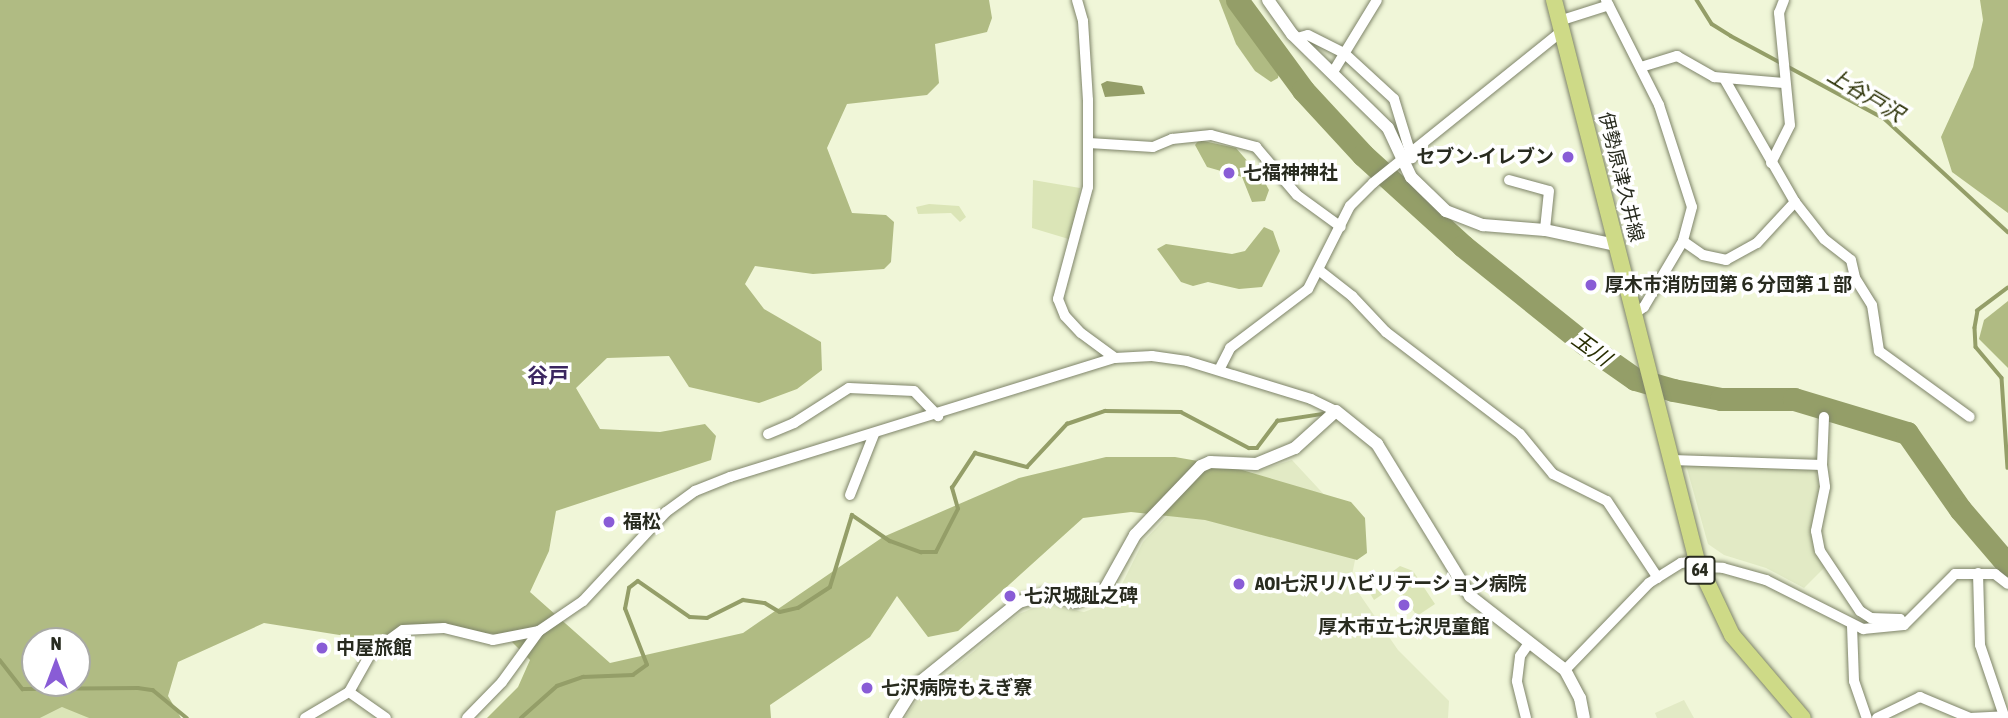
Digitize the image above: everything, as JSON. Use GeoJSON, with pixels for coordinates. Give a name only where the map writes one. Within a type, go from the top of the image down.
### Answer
{"type":"FeatureCollection","features":[{"type":"Feature","properties":{"kind":"main road","name":"伊勢原津久井線"},"geometry":{"type":"LineString","coordinates":[[1554,0],[1672,460]]}},
{"type":"Feature","properties":{"kind":"main road","name":"64"},"geometry":{"type":"LineString","coordinates":[[1672,460],[1698,564],[1732,635],[1803,718]]}},
{"type":"Feature","properties":{"kind":"street"},"geometry":{"type":"LineString","coordinates":[[1077,0],[1083,21],[1089,143],[1086,202],[1059,299],[1065,316],[1081,333],[1115,358]]}},
{"type":"Feature","properties":{"kind":"street"},"geometry":{"type":"LineString","coordinates":[[1268,0],[1297,38],[1388,128],[1429,195],[1464,221],[1545,230],[1616,245]]}},
{"type":"Feature","properties":{"kind":"street"},"geometry":{"type":"LineString","coordinates":[[1333,72],[1377,0]]}},
{"type":"Feature","properties":{"kind":"street"},"geometry":{"type":"LineString","coordinates":[[1771,163],[1790,125],[1779,13],[1784,0]]}},
{"type":"Feature","properties":{"kind":"street"},"geometry":{"type":"LineString","coordinates":[[1219,370],[1230,348],[1300,297],[1320,271],[1350,206],[1373,183],[1390,167],[1408,157],[1561,26],[1607,3],[1641,67],[1664,119],[1692,206],[1683,241],[1644,307],[1634,314]]}},
{"type":"Feature","properties":{"kind":"street"},"geometry":{"type":"LineString","coordinates":[[1297,38],[1308,35],[1344,53],[1394,99],[1408,157]]}},
{"type":"Feature","properties":{"kind":"street"},"geometry":{"type":"LineString","coordinates":[[1641,67],[1677,57],[1726,80],[1784,78]]}},
{"type":"Feature","properties":{"kind":"street"},"geometry":{"type":"LineString","coordinates":[[1726,80],[1795,202],[1824,239],[1851,260],[1855,278],[1872,305],[1879,351],[1966,415],[1970,401]]}},
{"type":"Feature","properties":{"kind":"street"},"geometry":{"type":"LineString","coordinates":[[1089,143],[1153,147],[1172,139],[1211,135],[1256,147],[1297,195],[1341,227]]}},
{"type":"Feature","properties":{"kind":"street"},"geometry":{"type":"LineString","coordinates":[[1509,180],[1549,191],[1545,230]]}},
{"type":"Feature","properties":{"kind":"street"},"geometry":{"type":"LineString","coordinates":[[1683,241],[1703,255],[1726,260],[1757,243],[1795,202]]}},
{"type":"Feature","properties":{"kind":"street"},"geometry":{"type":"LineString","coordinates":[[1320,271],[1352,296],[1386,332],[1520,434],[1553,474],[1607,501],[1658,578]]}},
{"type":"Feature","properties":{"kind":"street"},"geometry":{"type":"LineString","coordinates":[[467,718],[502,682],[539,631],[583,601],[666,512],[695,491],[1115,358],[1152,356],[1219,370],[1336,411],[1377,444],[1469,596],[1565,670],[1580,698],[1584,718]]}},
{"type":"Feature","properties":{"kind":"street"},"geometry":{"type":"LineString","coordinates":[[1912,374],[1919,365]]}},
{"type":"Feature","properties":{"kind":"street"},"geometry":{"type":"LineString","coordinates":[[768,434],[794,423],[849,388],[914,391],[938,416]]}},
{"type":"Feature","properties":{"kind":"street"},"geometry":{"type":"LineString","coordinates":[[895,718],[921,681],[1019,602],[1047,594],[1074,601],[1105,589],[1135,535],[1200,466],[1210,462],[1256,464],[1295,448],[1336,411]]}},
{"type":"Feature","properties":{"kind":"street"},"geometry":{"type":"LineString","coordinates":[[1824,416],[1822,465],[1825,487],[1816,531],[1821,551],[1860,611],[1871,618],[1900,619],[1904,625]]}},
{"type":"Feature","properties":{"kind":"street"},"geometry":{"type":"LineString","coordinates":[[850,495],[874,434]]}},
{"type":"Feature","properties":{"kind":"street"},"geometry":{"type":"LineString","coordinates":[[1672,460],[1822,465]]}},
{"type":"Feature","properties":{"kind":"street"},"geometry":{"type":"LineString","coordinates":[[1565,670],[1658,578],[1681,563],[1723,568],[1766,580],[1852,625],[1876,629],[1904,625],[1955,574],[2008,574]]}},
{"type":"Feature","properties":{"kind":"street"},"geometry":{"type":"LineString","coordinates":[[1877,718],[1920,697],[1970,718],[2005,715],[1980,645],[1978,573]]}},
{"type":"Feature","properties":{"kind":"street"},"geometry":{"type":"LineString","coordinates":[[1994,574],[2008,584]]}},
{"type":"Feature","properties":{"kind":"street"},"geometry":{"type":"LineString","coordinates":[[1852,625],[1854,681],[1867,718]]}},
{"type":"Feature","properties":{"kind":"street"},"geometry":{"type":"LineString","coordinates":[[305,718],[349,692],[371,653],[403,630],[444,628],[493,640],[539,631]]}},
{"type":"Feature","properties":{"kind":"street"},"geometry":{"type":"LineString","coordinates":[[1526,718],[1517,681],[1520,656],[1529,643]]}},
{"type":"Feature","properties":{"kind":"street"},"geometry":{"type":"LineString","coordinates":[[349,692],[386,718]]}},
{"type":"Feature","properties":{"kind":"shaded area"},"geometry":{"type":"Polygon","coordinates":[[[0,0],[989,0],[992,18],[987,32],[935,44],[939,83],[927,95],[847,104],[827,148],[852,213],[886,215],[894,222],[891,262],[884,269],[813,274],[755,266],[745,284],[764,309],[821,342],[822,370],[797,389],[759,403],[689,387],[669,356],[607,358],[576,388],[600,429],[660,432],[705,424],[716,436],[711,460],[556,511],[549,551],[530,592],[610,663],[743,633],[883,537],[1019,478],[1106,457],[1175,457],[1232,467],[1351,502],[1365,518],[1367,553],[1357,560],[1205,520],[1131,512],[1083,518],[958,631],[928,637],[897,596],[870,637],[770,705],[771,718],[487,718],[518,687],[530,660],[505,635],[445,629],[371,640],[264,623],[178,662],[168,696],[181,718],[89,718],[62,707],[40,718],[0,718],[0,0]]]}},
{"type":"Feature","properties":{"kind":"shaded area"},"geometry":{"type":"Polygon","coordinates":[[[1219,0],[1232,0],[1280,68],[1278,78],[1271,82],[1255,71],[1236,44],[1219,0]]]}},
{"type":"Feature","properties":{"kind":"shaded area"},"geometry":{"type":"Polygon","coordinates":[[[1980,0],[2008,0],[2008,213],[1952,172],[1941,137],[1973,67],[1983,20],[1980,0]]]}},
{"type":"Feature","properties":{"kind":"shaded area"},"geometry":{"type":"Polygon","coordinates":[[[1107,81],[1142,86],[1145,94],[1105,97],[1101,84],[1107,81]]]}},
{"type":"Feature","properties":{"kind":"shaded area"},"geometry":{"type":"Polygon","coordinates":[[[1199,140],[1236,148],[1263,179],[1269,190],[1265,201],[1252,202],[1242,177],[1207,167],[1195,145],[1199,140]]]}},
{"type":"Feature","properties":{"kind":"shaded area"},"geometry":{"type":"Polygon","coordinates":[[[1033,180],[1080,188],[1072,240],[1032,228],[1033,180]]]}},
{"type":"Feature","properties":{"kind":"shaded area"},"geometry":{"type":"Polygon","coordinates":[[[929,204],[959,206],[966,217],[960,222],[951,213],[918,214],[916,207],[929,204]]]}},
{"type":"Feature","properties":{"kind":"shaded area"},"geometry":{"type":"Polygon","coordinates":[[[1264,227],[1273,231],[1280,251],[1262,287],[1239,289],[1208,282],[1193,286],[1181,282],[1157,249],[1166,244],[1232,254],[1245,251],[1264,227]]]}},
{"type":"Feature","properties":{"kind":"shaded area"},"geometry":{"type":"Polygon","coordinates":[[[2008,301],[2008,368],[1979,339],[1984,320],[2008,301]]]}},
{"type":"Feature","properties":{"kind":"shaded area","name":"AOI七沢リハビリテーション病院"},"geometry":{"type":"Polygon","coordinates":[[[1292,460],[1343,515],[1356,555],[1352,575],[1358,592],[1398,650],[1449,701],[1448,718],[905,718],[920,696],[1019,614],[1043,604],[1084,612],[1103,605],[1118,592],[1143,542],[1190,492],[1292,460]]]}},
{"type":"Feature","properties":{"kind":"shaded area"},"geometry":{"type":"Polygon","coordinates":[[[1686,465],[1815,468],[1820,490],[1815,511],[1826,566],[1804,588],[1766,568],[1724,555],[1708,544],[1686,465]]]}},
{"type":"Feature","properties":{"kind":"shaded area"},"geometry":{"type":"Polygon","coordinates":[[[1400,566],[1413,571],[1435,604],[1417,616],[1396,585],[1374,600],[1368,590],[1400,566]]]}},
{"type":"Feature","properties":{"kind":"shaded area"},"geometry":{"type":"Polygon","coordinates":[[[1684,700],[1694,718],[1657,718],[1655,713],[1684,700]]]}},
{"type":"Feature","properties":{"kind":"shaded area"},"geometry":{"type":"Polygon","coordinates":[[[62,707],[77,710],[89,718],[40,718],[62,707]]]}},
{"type":"Feature","properties":{"kind":"waterway","name":"玉川"},"geometry":{"type":"LineString","coordinates":[[1237,0],[1303,90],[1363,155],[1463,246],[1585,344],[1635,379],[1673,390],[1721,399],[1794,399],[1907,433],[1960,509],[2008,565]]}},
{"type":"Feature","properties":{"kind":"waterway","name":"上谷戸沢"},"geometry":{"type":"LineString","coordinates":[[1697,0],[1712,24],[1885,119],[2008,232]]}},
{"type":"Feature","properties":{"kind":"waterway","name":"上谷戸沢"},"geometry":{"type":"LineString","coordinates":[[2008,288],[1978,311],[1975,328],[1976,347],[2002,378],[2008,468]]}},
{"type":"Feature","properties":{"kind":"waterway"},"geometry":{"type":"LineString","coordinates":[[521,718],[557,686],[583,677],[633,675],[647,665],[625,609],[629,588],[638,581],[690,617],[707,618],[743,600],[765,603],[780,612],[798,608],[830,587],[852,515],[890,541],[921,552],[936,552],[958,509],[952,488],[975,453],[1027,467],[1067,424],[1105,411],[1181,412],[1249,448],[1257,448],[1277,421],[1322,414]]}},
{"type":"Feature","properties":{"kind":"waterway"},"geometry":{"type":"LineString","coordinates":[[0,660],[23,689],[153,690],[187,718]]}},
{"type":"Feature","properties":{"kind":"place","name":"セブン-イレブン"},"geometry":{"type":"Point","coordinates":[1568,157]}},
{"type":"Feature","properties":{"kind":"place","name":"七福神神社"},"geometry":{"type":"Point","coordinates":[1229,173]}},
{"type":"Feature","properties":{"kind":"place","name":"厚木市消防団第６分団第１部"},"geometry":{"type":"Point","coordinates":[1591,285]}},
{"type":"Feature","properties":{"kind":"place","name":"福松"},"geometry":{"type":"Point","coordinates":[609,522]}},
{"type":"Feature","properties":{"kind":"place","name":"AOI七沢リハビリテーション病院"},"geometry":{"type":"Point","coordinates":[1239,584]}},
{"type":"Feature","properties":{"kind":"place","name":"七沢城趾之碑"},"geometry":{"type":"Point","coordinates":[1010,596]}},
{"type":"Feature","properties":{"kind":"place","name":"厚木市立七沢児童館"},"geometry":{"type":"Point","coordinates":[1404,605]}},
{"type":"Feature","properties":{"kind":"place","name":"中屋旅館"},"geometry":{"type":"Point","coordinates":[322,648]}},
{"type":"Feature","properties":{"kind":"place","name":"七沢病院もえぎ寮"},"geometry":{"type":"Point","coordinates":[867,688]}},
{"type":"Feature","properties":{"kind":"district","name":"谷戸"},"geometry":{"type":"Point","coordinates":[548,375]}}]}
